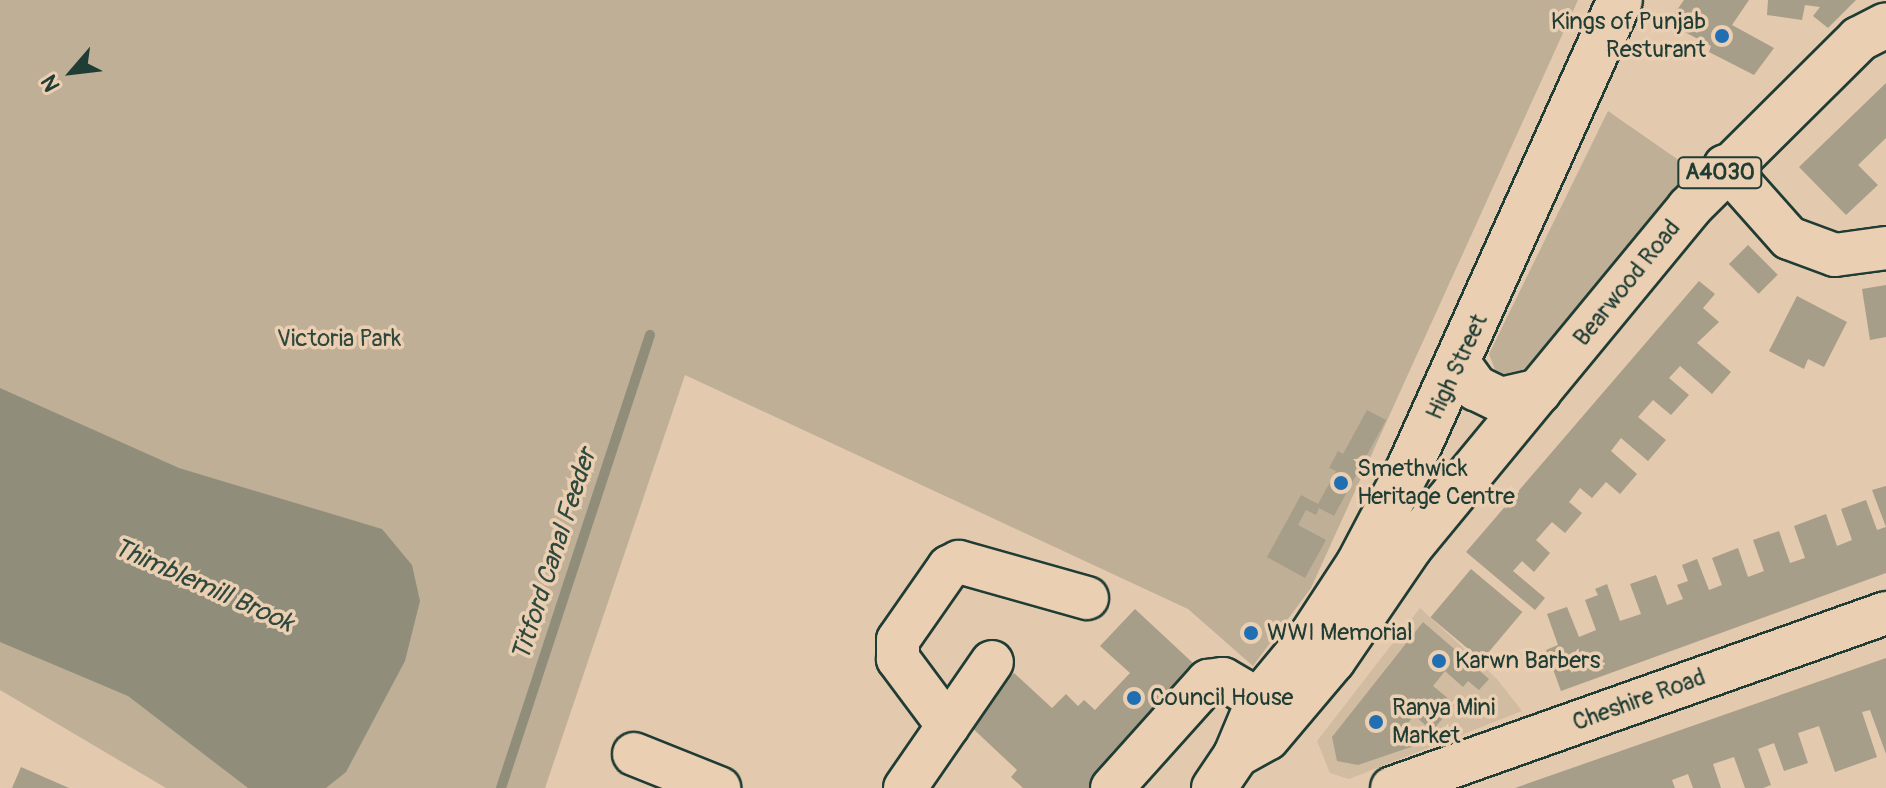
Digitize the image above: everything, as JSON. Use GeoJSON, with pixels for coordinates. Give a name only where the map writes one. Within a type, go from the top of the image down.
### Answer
{"type":"FeatureCollection","features":[{"type":"Feature","properties":{"kind":"main road","name":"High Street"},"geometry":{"type":"LineString","coordinates":[[1225,772],[1259,700],[1308,641],[1358,565],[1409,468],[1459,365],[1620,0]]}},
{"type":"Feature","properties":{"kind":"main road","name":"A4030"},"geometry":{"type":"LineString","coordinates":[[1578,96],[1640,0]]}},
{"type":"Feature","properties":{"kind":"main road","name":"Bearwood Road"},"geometry":{"type":"LineString","coordinates":[[1456,495],[1725,166],[1873,22]]}},
{"type":"Feature","properties":{"kind":"main road"},"geometry":{"type":"LineString","coordinates":[[1459,365],[1476,388],[1501,400],[1539,391]]}},
{"type":"Feature","properties":{"kind":"main road"},"geometry":{"type":"LineString","coordinates":[[1409,468],[1436,494],[1456,495]]}},
{"type":"Feature","properties":{"kind":"main road","name":"High Street"},"geometry":{"type":"LineString","coordinates":[[1225,772],[1267,738],[1345,644],[1410,547],[1456,495]]}},
{"type":"Feature","properties":{"kind":"street"},"geometry":{"type":"LineString","coordinates":[[1725,166],[1789,238],[1835,255],[1886,248]]}},
{"type":"Feature","properties":{"kind":"street"},"geometry":{"type":"LineString","coordinates":[[948,726],[898,659],[898,640],[949,567],[959,562],[1087,598]]}},
{"type":"Feature","properties":{"kind":"street","name":"Cheshire Road"},"geometry":{"type":"LineString","coordinates":[[1392,788],[1886,613]]}},
{"type":"Feature","properties":{"kind":"street"},"geometry":{"type":"LineString","coordinates":[[905,788],[992,662]]}},
{"type":"Feature","properties":{"kind":"street"},"geometry":{"type":"LineString","coordinates":[[1112,788],[1208,681],[1223,679],[1259,700]]}},
{"type":"Feature","properties":{"kind":"street"},"geometry":{"type":"LineString","coordinates":[[634,754],[719,788]]}},
{"type":"Feature","properties":{"kind":"shaded area"},"geometry":{"type":"Polygon","coordinates":[[[1420,608],[1497,679],[1522,711],[1349,779],[1330,773],[1317,741],[1420,608]]]}},
{"type":"Feature","properties":{"kind":"green space","name":"Victoria Park"},"geometry":{"type":"Polygon","coordinates":[[[0,0],[1578,0],[1311,588],[1253,666],[1188,609],[685,375],[545,788],[166,788],[0,690],[0,0]]]}},
{"type":"Feature","properties":{"kind":"green space"},"geometry":{"type":"Polygon","coordinates":[[[1608,111],[1700,175],[1521,384],[1497,375],[1489,354],[1608,111]]]}},
{"type":"Feature","properties":{"kind":"water","name":"Thimblemill Brook"},"geometry":{"type":"Polygon","coordinates":[[[0,388],[179,468],[382,529],[412,565],[420,601],[405,661],[346,772],[326,788],[248,788],[128,696],[0,642],[0,388]]]}},
{"type":"Feature","properties":{"kind":"building","name":"Kings of Punjab Resturant"},"geometry":{"type":"Polygon","coordinates":[[[1684,0],[1749,0],[1732,25],[1774,48],[1754,75],[1709,52],[1711,46],[1668,23],[1684,0]]]}},
{"type":"Feature","properties":{"kind":"building","name":"Kings of Punjab Resturant"},"geometry":{"type":"Polygon","coordinates":[[[1768,0],[1856,0],[1828,28],[1813,16],[1820,7],[1805,5],[1802,20],[1767,15],[1768,0]]]}},
{"type":"Feature","properties":{"kind":"building"},"geometry":{"type":"Polygon","coordinates":[[[1886,83],[1886,138],[1858,165],[1878,185],[1846,215],[1799,167],[1886,83]]]}},
{"type":"Feature","properties":{"kind":"building"},"geometry":{"type":"Polygon","coordinates":[[[1748,245],[1778,275],[1759,294],[1729,264],[1748,245]]]}},
{"type":"Feature","properties":{"kind":"building"},"geometry":{"type":"Polygon","coordinates":[[[1699,281],[1715,294],[1703,308],[1719,322],[1697,343],[1731,372],[1712,394],[1680,366],[1669,378],[1689,395],[1671,415],[1653,400],[1638,417],[1666,440],[1648,461],[1621,438],[1611,451],[1637,474],[1620,494],[1606,482],[1592,498],[1580,488],[1569,502],[1582,513],[1565,533],[1552,522],[1536,540],[1550,553],[1534,572],[1522,561],[1513,571],[1545,598],[1535,610],[1466,552],[1699,281]]]}},
{"type":"Feature","properties":{"kind":"building"},"geometry":{"type":"Polygon","coordinates":[[[1886,285],[1886,337],[1870,340],[1862,289],[1886,285]]]}},
{"type":"Feature","properties":{"kind":"building"},"geometry":{"type":"Polygon","coordinates":[[[1797,296],[1847,322],[1824,367],[1808,359],[1804,369],[1769,351],[1797,296]]]}},
{"type":"Feature","properties":{"kind":"building","name":"Smethwick Heritage Centre"},"geometry":{"type":"Polygon","coordinates":[[[1367,410],[1386,420],[1334,516],[1319,508],[1316,515],[1306,510],[1298,525],[1326,540],[1305,578],[1267,557],[1301,495],[1318,504],[1336,471],[1329,468],[1338,451],[1343,454],[1367,410]]]}},
{"type":"Feature","properties":{"kind":"building"},"geometry":{"type":"Polygon","coordinates":[[[1886,486],[1886,527],[1872,490],[1886,486]]]}},
{"type":"Feature","properties":{"kind":"building"},"geometry":{"type":"Polygon","coordinates":[[[1866,500],[1877,530],[1886,527],[1886,573],[1561,691],[1546,650],[1558,645],[1547,614],[1567,607],[1579,637],[1596,630],[1585,600],[1598,595],[1595,589],[1607,584],[1620,621],[1641,614],[1630,584],[1656,575],[1667,605],[1683,599],[1677,585],[1688,581],[1682,565],[1697,559],[1709,590],[1722,585],[1712,558],[1738,548],[1748,577],[1764,571],[1753,540],[1779,531],[1790,563],[1805,558],[1794,526],[1826,514],[1837,546],[1852,540],[1841,509],[1866,500]]]}},
{"type":"Feature","properties":{"kind":"building"},"geometry":{"type":"Polygon","coordinates":[[[1471,569],[1522,612],[1482,660],[1431,617],[1471,569]]]}},
{"type":"Feature","properties":{"kind":"building","name":"Council House"},"geometry":{"type":"Polygon","coordinates":[[[1135,609],[1194,664],[1182,677],[1187,680],[1111,753],[1118,760],[1091,788],[1023,788],[1011,777],[1017,770],[967,723],[1014,673],[1052,708],[1066,694],[1078,706],[1084,700],[1095,710],[1130,673],[1100,646],[1135,609]]]}},
{"type":"Feature","properties":{"kind":"building"},"geometry":{"type":"Polygon","coordinates":[[[1423,622],[1489,679],[1479,690],[1468,681],[1463,687],[1445,671],[1433,686],[1455,704],[1432,731],[1414,715],[1406,726],[1414,746],[1358,765],[1337,761],[1332,737],[1423,622]]]}},
{"type":"Feature","properties":{"kind":"building"},"geometry":{"type":"Polygon","coordinates":[[[1886,658],[1886,754],[1870,710],[1862,712],[1877,757],[1835,772],[1819,726],[1798,733],[1808,763],[1784,771],[1774,743],[1758,749],[1771,785],[1763,788],[1745,788],[1734,757],[1713,764],[1721,788],[1693,788],[1688,774],[1672,780],[1675,788],[1515,788],[1886,658]]]}},
{"type":"Feature","properties":{"kind":"building"},"geometry":{"type":"Polygon","coordinates":[[[21,767],[69,788],[12,788],[21,767]]]}},
{"type":"Feature","properties":{"kind":"waterway","name":"Titford Canal Feeder"},"geometry":{"type":"LineString","coordinates":[[501,788],[650,335]]}},
{"type":"Feature","properties":{"kind":"place","name":"Kings of Punjab Resturant"},"geometry":{"type":"Point","coordinates":[1722,36]}},
{"type":"Feature","properties":{"kind":"place","name":"Smethwick Heritage Centre"},"geometry":{"type":"Point","coordinates":[1341,483]}},
{"type":"Feature","properties":{"kind":"place","name":"WWI Memorial"},"geometry":{"type":"Point","coordinates":[1251,633]}},
{"type":"Feature","properties":{"kind":"place","name":"Karwn Barbers"},"geometry":{"type":"Point","coordinates":[1439,661]}},
{"type":"Feature","properties":{"kind":"place","name":"Council House"},"geometry":{"type":"Point","coordinates":[1134,698]}},
{"type":"Feature","properties":{"kind":"place","name":"Ranya Mini Market"},"geometry":{"type":"Point","coordinates":[1376,722]}}]}
